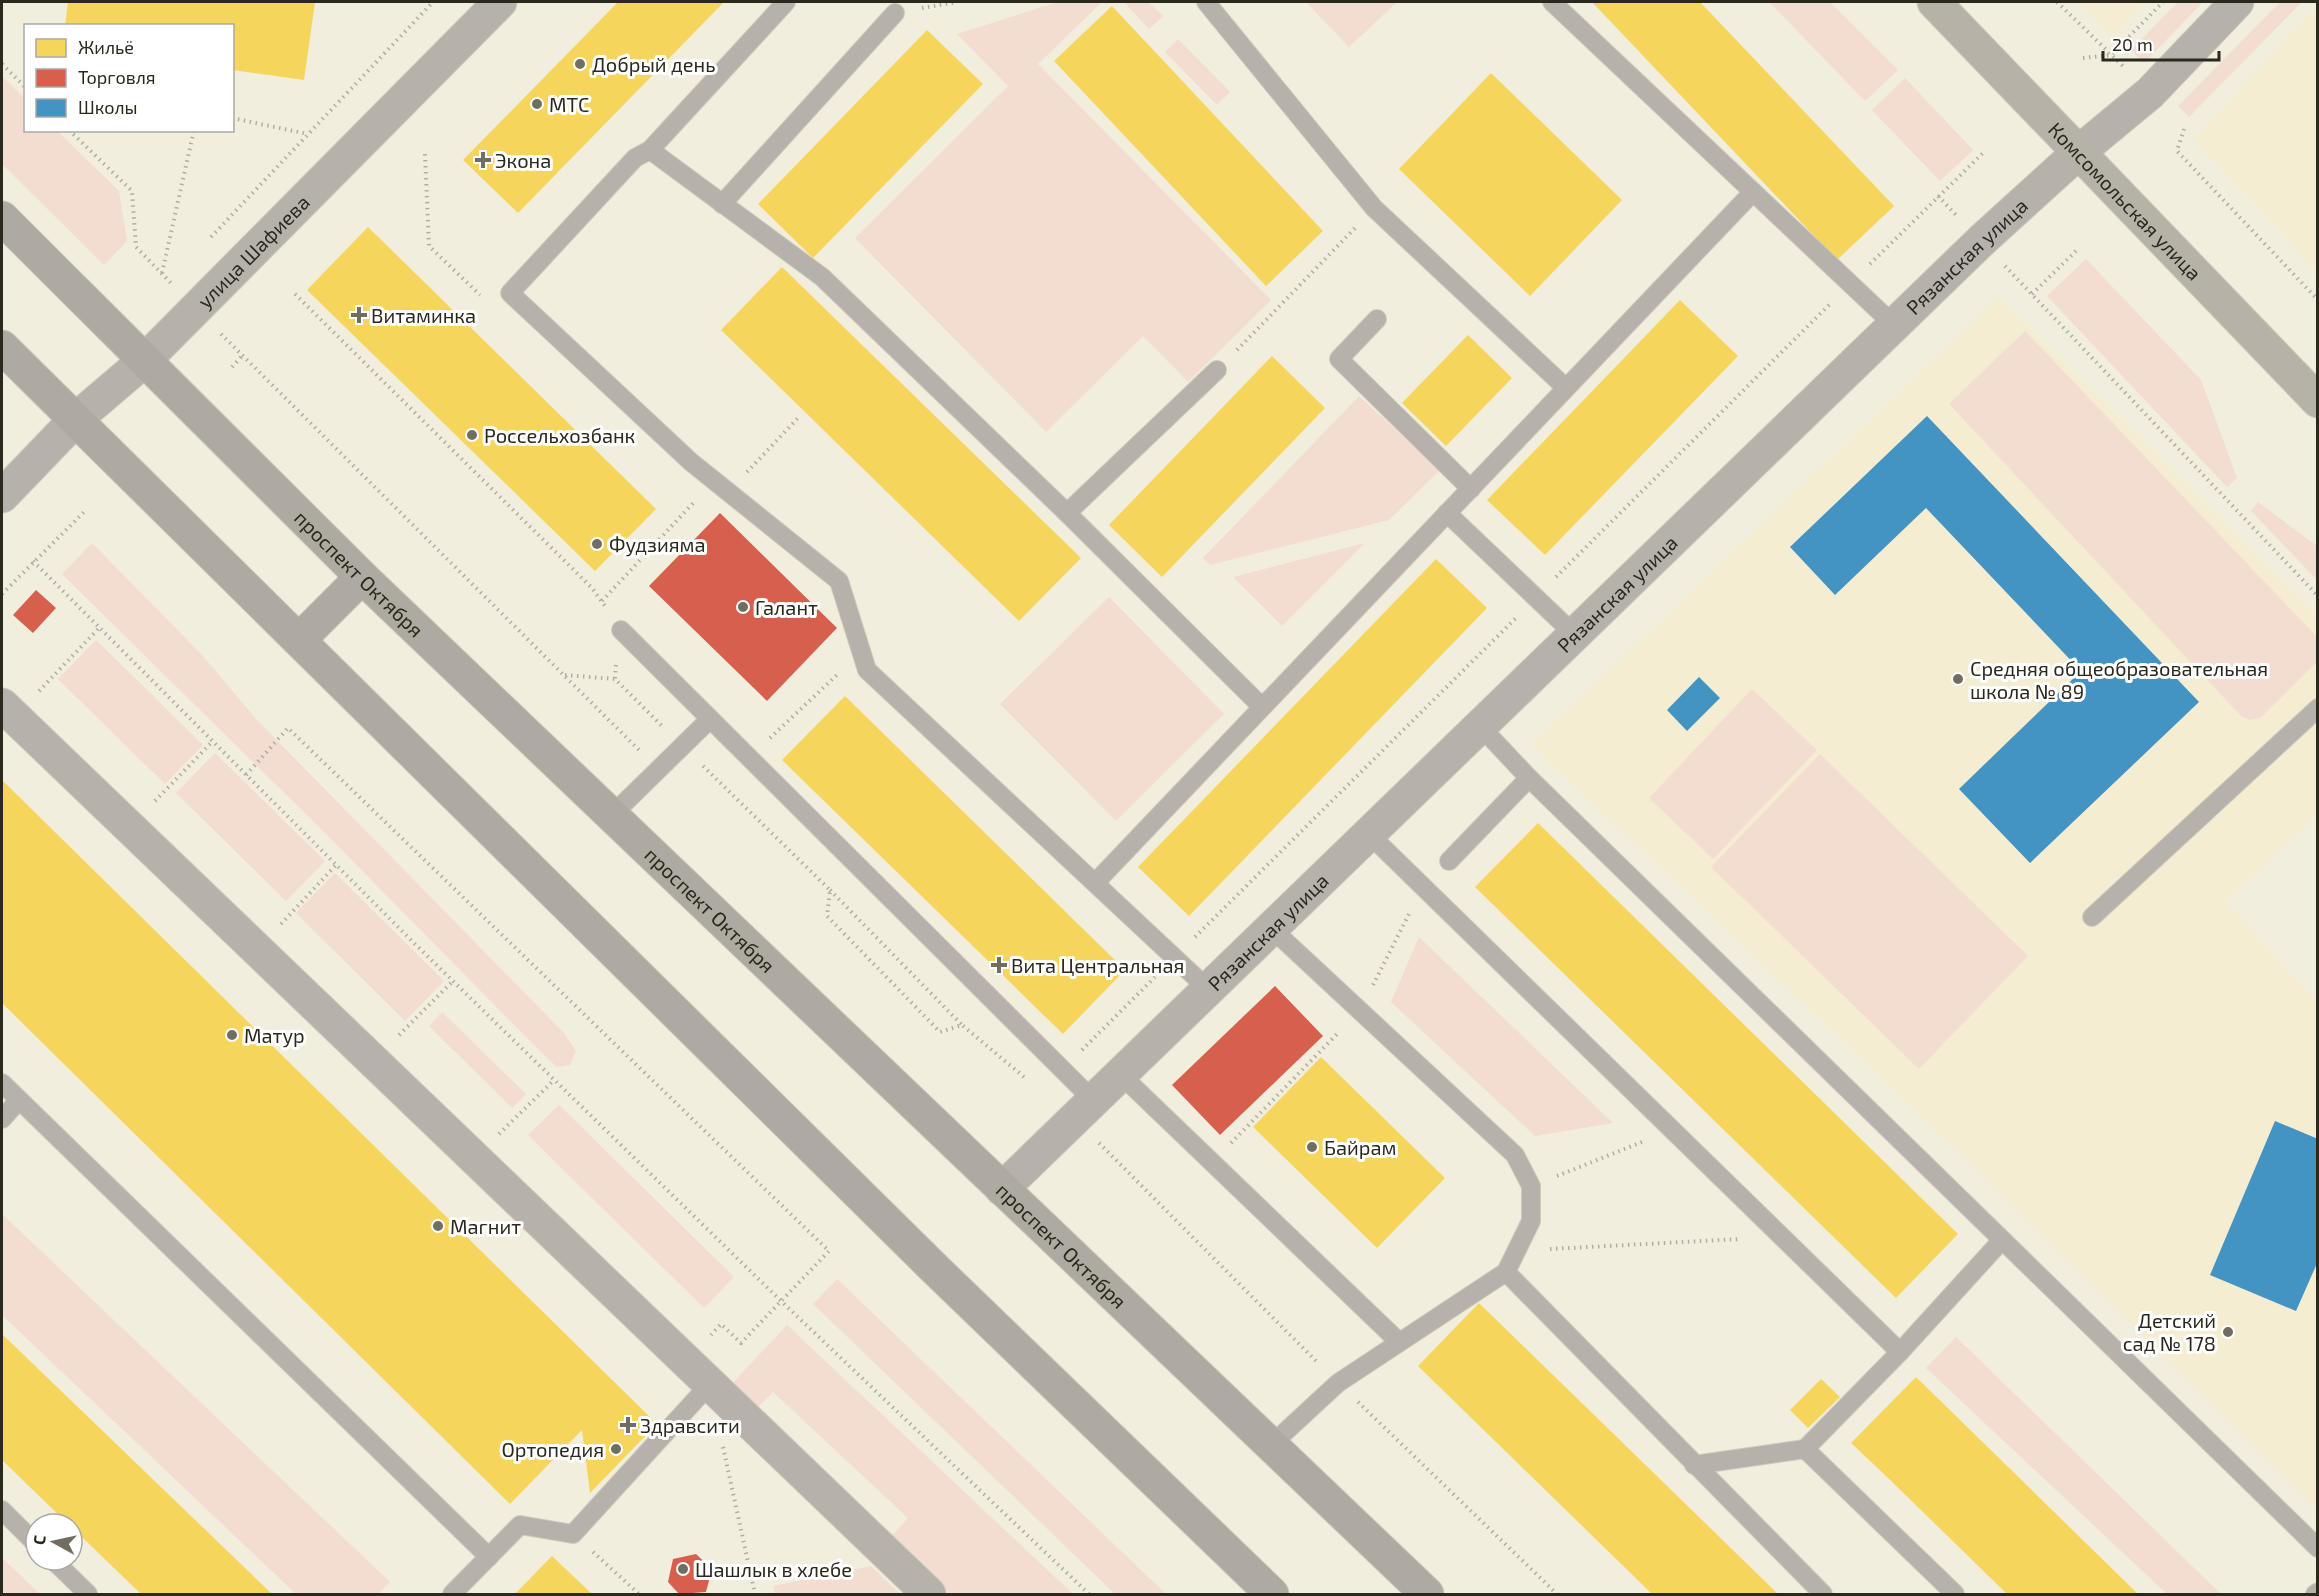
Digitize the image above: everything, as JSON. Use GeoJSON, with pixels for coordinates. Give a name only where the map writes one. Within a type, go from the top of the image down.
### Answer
{"type":"FeatureCollection","features":[{"type":"Feature","properties":{"kind":"main road","name":"Комсомольская улица"},"geometry":{"type":"LineString","coordinates":[[1934,2],[2080,151],[2318,401]]}},
{"type":"Feature","properties":{"kind":"main road","name":"проспект Октября"},"geometry":{"type":"LineString","coordinates":[[2,218],[362,577],[613,814],[1427,1594]]}},
{"type":"Feature","properties":{"kind":"main road"},"geometry":{"type":"LineString","coordinates":[[2,347],[933,1267],[1272,1594]]}},
{"type":"Feature","properties":{"kind":"main road"},"geometry":{"type":"LineString","coordinates":[[299,639],[362,577]]}},
{"type":"Feature","properties":{"kind":"street","name":"улица Шафиева"},"geometry":{"type":"LineString","coordinates":[[2,496],[76,419],[144,361],[500,2]]}},
{"type":"Feature","properties":{"kind":"street","name":"Рязанская улица"},"geometry":{"type":"LineString","coordinates":[[1002,1189],[1894,325],[2080,151],[2150,93],[2237,2]]}},
{"type":"Feature","properties":{"kind":"street"},"geometry":{"type":"LineString","coordinates":[[17,702],[686,1363],[929,1594]]}},
{"type":"Feature","properties":{"kind":"lane"},"geometry":{"type":"LineString","coordinates":[[786,2],[650,150],[635,158],[510,293],[691,462],[839,581],[867,670],[1208,989]]}},
{"type":"Feature","properties":{"kind":"lane"},"geometry":{"type":"LineString","coordinates":[[1206,2],[1374,208],[1566,388]]}},
{"type":"Feature","properties":{"kind":"lane"},"geometry":{"type":"LineString","coordinates":[[1552,2],[1894,325]]}},
{"type":"Feature","properties":{"kind":"lane"},"geometry":{"type":"LineString","coordinates":[[722,204],[895,13]]}},
{"type":"Feature","properties":{"kind":"lane"},"geometry":{"type":"LineString","coordinates":[[650,150],[822,277],[1067,513],[1262,707]]}},
{"type":"Feature","properties":{"kind":"lane"},"geometry":{"type":"LineString","coordinates":[[1095,883],[1753,192]]}},
{"type":"Feature","properties":{"kind":"lane"},"geometry":{"type":"LineString","coordinates":[[1377,319],[1339,359],[1471,489]]}},
{"type":"Feature","properties":{"kind":"lane"},"geometry":{"type":"LineString","coordinates":[[1067,513],[1217,370]]}},
{"type":"Feature","properties":{"kind":"lane"},"geometry":{"type":"LineString","coordinates":[[1447,513],[1575,635]]}},
{"type":"Feature","properties":{"kind":"lane"},"geometry":{"type":"LineString","coordinates":[[621,630],[1063,1069],[1084,1109]]}},
{"type":"Feature","properties":{"kind":"lane"},"geometry":{"type":"LineString","coordinates":[[2092,917],[2318,708]]}},
{"type":"Feature","properties":{"kind":"lane"},"geometry":{"type":"LineString","coordinates":[[613,814],[710,719]]}},
{"type":"Feature","properties":{"kind":"lane"},"geometry":{"type":"LineString","coordinates":[[1480,726],[1529,778],[2318,1548]]}},
{"type":"Feature","properties":{"kind":"lane"},"geometry":{"type":"LineString","coordinates":[[1449,861],[1529,778]]}},
{"type":"Feature","properties":{"kind":"lane"},"geometry":{"type":"LineString","coordinates":[[1368,834],[1900,1352]]}},
{"type":"Feature","properties":{"kind":"lane"},"geometry":{"type":"LineString","coordinates":[[1271,928],[1515,1155],[1532,1186],[1531,1221],[1506,1272],[1398,1341],[1338,1383],[1271,1444]]}},
{"type":"Feature","properties":{"kind":"lane"},"geometry":{"type":"LineString","coordinates":[[1120,1074],[1398,1341]]}},
{"type":"Feature","properties":{"kind":"lane"},"geometry":{"type":"LineString","coordinates":[[2,1083],[489,1557]]}},
{"type":"Feature","properties":{"kind":"lane"},"geometry":{"type":"LineString","coordinates":[[2,1119],[20,1100]]}},
{"type":"Feature","properties":{"kind":"lane"},"geometry":{"type":"LineString","coordinates":[[1694,1465],[1804,1449],[1900,1352],[2002,1240]]}},
{"type":"Feature","properties":{"kind":"lane"},"geometry":{"type":"LineString","coordinates":[[1506,1272],[1823,1594]]}},
{"type":"Feature","properties":{"kind":"lane"},"geometry":{"type":"LineString","coordinates":[[452,1594],[520,1525],[573,1534],[709,1385]]}},
{"type":"Feature","properties":{"kind":"lane"},"geometry":{"type":"LineString","coordinates":[[1804,1449],[1954,1594]]}},
{"type":"Feature","properties":{"kind":"lane"},"geometry":{"type":"LineString","coordinates":[[2,1510],[24,1532]]}},
{"type":"Feature","properties":{"kind":"lane"},"geometry":{"type":"LineString","coordinates":[[65,1572],[88,1594]]}},
{"type":"Feature","properties":{"kind":"path"},"geometry":{"type":"LineString","coordinates":[[210,238],[433,2]]}},
{"type":"Feature","properties":{"kind":"path"},"geometry":{"type":"LineString","coordinates":[[2057,2],[2126,69]]}},
{"type":"Feature","properties":{"kind":"path"},"geometry":{"type":"LineString","coordinates":[[2083,58],[2111,55],[2163,2]]}},
{"type":"Feature","properties":{"kind":"path"},"geometry":{"type":"LineString","coordinates":[[2,64],[24,86]]}},
{"type":"Feature","properties":{"kind":"path"},"geometry":{"type":"LineString","coordinates":[[234,118],[308,134]]}},
{"type":"Feature","properties":{"kind":"path"},"geometry":{"type":"LineString","coordinates":[[2184,129],[2177,151],[2318,300]]}},
{"type":"Feature","properties":{"kind":"path"},"geometry":{"type":"LineString","coordinates":[[71,132],[132,191],[136,247]]}},
{"type":"Feature","properties":{"kind":"path"},"geometry":{"type":"LineString","coordinates":[[162,274],[194,132]]}},
{"type":"Feature","properties":{"kind":"path"},"geometry":{"type":"LineString","coordinates":[[563,675],[615,679],[830,890],[962,1025],[1041,1091],[1983,153]]}},
{"type":"Feature","properties":{"kind":"path"},"geometry":{"type":"LineString","coordinates":[[425,154],[429,246]]}},
{"type":"Feature","properties":{"kind":"path"},"geometry":{"type":"LineString","coordinates":[[1938,196],[1960,219]]}},
{"type":"Feature","properties":{"kind":"path"},"geometry":{"type":"LineString","coordinates":[[1217,370],[1374,208]]}},
{"type":"Feature","properties":{"kind":"path"},"geometry":{"type":"LineString","coordinates":[[2032,294],[2077,250]]}},
{"type":"Feature","properties":{"kind":"path"},"geometry":{"type":"LineString","coordinates":[[2004,265],[2318,596]]}},
{"type":"Feature","properties":{"kind":"path"},"geometry":{"type":"LineString","coordinates":[[170,281],[178,273]]}},
{"type":"Feature","properties":{"kind":"path"},"geometry":{"type":"LineString","coordinates":[[295,294],[592,588],[621,630],[615,679]]}},
{"type":"Feature","properties":{"kind":"path"},"geometry":{"type":"LineString","coordinates":[[232,367],[242,356],[658,770]]}},
{"type":"Feature","properties":{"kind":"path"},"geometry":{"type":"LineString","coordinates":[[727,492],[798,418]]}},
{"type":"Feature","properties":{"kind":"path"},"geometry":{"type":"LineString","coordinates":[[602,601],[695,501]]}},
{"type":"Feature","properties":{"kind":"path"},"geometry":{"type":"LineString","coordinates":[[2,594],[86,510]]}},
{"type":"Feature","properties":{"kind":"path"},"geometry":{"type":"LineString","coordinates":[[33,561],[554,1080],[781,1301],[1089,1594]]}},
{"type":"Feature","properties":{"kind":"path"},"geometry":{"type":"LineString","coordinates":[[17,702],[100,627]]}},
{"type":"Feature","properties":{"kind":"path"},"geometry":{"type":"LineString","coordinates":[[721,784],[861,652]]}},
{"type":"Feature","properties":{"kind":"path"},"geometry":{"type":"LineString","coordinates":[[246,775],[288,728],[828,1251],[741,1343],[721,1324],[686,1363]]}},
{"type":"Feature","properties":{"kind":"path"},"geometry":{"type":"LineString","coordinates":[[147,809],[213,741]]}},
{"type":"Feature","properties":{"kind":"path"},"geometry":{"type":"LineString","coordinates":[[273,932],[336,865]]}},
{"type":"Feature","properties":{"kind":"path"},"geometry":{"type":"LineString","coordinates":[[830,890],[827,916],[932,1024],[940,1032],[962,1025]]}},
{"type":"Feature","properties":{"kind":"path"},"geometry":{"type":"LineString","coordinates":[[416,1018],[453,981]]}},
{"type":"Feature","properties":{"kind":"path"},"geometry":{"type":"LineString","coordinates":[[517,1117],[554,1080]]}},
{"type":"Feature","properties":{"kind":"path"},"geometry":{"type":"LineString","coordinates":[[1084,1109],[1338,1383],[1557,1594]]}},
{"type":"Feature","properties":{"kind":"path"},"geometry":{"type":"LineString","coordinates":[[1532,1186],[1673,1130]]}},
{"type":"Feature","properties":{"kind":"path"},"geometry":{"type":"LineString","coordinates":[[1516,1251],[1782,1236]]}},
{"type":"Feature","properties":{"kind":"path"},"geometry":{"type":"LineString","coordinates":[[722,1443],[755,1594]]}},
{"type":"Feature","properties":{"kind":"path"},"geometry":{"type":"LineString","coordinates":[[573,1534],[639,1594]]}},
{"type":"Feature","properties":{"kind":"shaded area"},"geometry":{"type":"Polygon","coordinates":[[[1058,2],[1102,2],[1038,64],[1271,300],[1188,382],[1143,336],[1046,432],[855,238],[1008,86],[957,34],[1058,2]]]}},
{"type":"Feature","properties":{"kind":"shaded area"},"geometry":{"type":"Polygon","coordinates":[[[1124,2],[1149,2],[1163,16],[1149,29],[1124,2]]]}},
{"type":"Feature","properties":{"kind":"shaded area"},"geometry":{"type":"Polygon","coordinates":[[[1306,2],[1397,2],[1349,47],[1306,2]]]}},
{"type":"Feature","properties":{"kind":"shaded area"},"geometry":{"type":"Polygon","coordinates":[[[1769,2],[1830,2],[1898,70],[1865,101],[1769,2]]]}},
{"type":"Feature","properties":{"kind":"shaded area"},"geometry":{"type":"Polygon","coordinates":[[[2076,2],[2147,2],[2113,37],[2076,2]]]}},
{"type":"Feature","properties":{"kind":"shaded area"},"geometry":{"type":"Polygon","coordinates":[[[2178,2],[2203,2],[2144,63],[2131,50],[2178,2]]]}},
{"type":"Feature","properties":{"kind":"shaded area"},"geometry":{"type":"Polygon","coordinates":[[[2280,2],[2302,2],[2189,117],[2178,106],[2280,2]]]}},
{"type":"Feature","properties":{"kind":"shaded area"},"geometry":{"type":"Polygon","coordinates":[[[2317,5],[2317,271],[2193,139],[2317,5]]]}},
{"type":"Feature","properties":{"kind":"shaded area"},"geometry":{"type":"Polygon","coordinates":[[[1178,39],[1230,92],[1217,105],[1165,52],[1178,39]]]}},
{"type":"Feature","properties":{"kind":"shaded area"},"geometry":{"type":"Polygon","coordinates":[[[2,76],[24,98],[24,132],[58,132],[119,191],[127,241],[104,265],[2,164],[2,76]]]}},
{"type":"Feature","properties":{"kind":"shaded area"},"geometry":{"type":"Polygon","coordinates":[[[1905,78],[1973,150],[1940,181],[1872,110],[1905,78]]]}},
{"type":"Feature","properties":{"kind":"shaded area"},"geometry":{"type":"Polygon","coordinates":[[[2086,259],[2201,380],[2237,478],[2227,487],[2047,296],[2086,259]]]}},
{"type":"Feature","properties":{"kind":"shaded area","name":"Средняя общеобразовательная школа № 89"},"geometry":{"type":"Polygon","coordinates":[[[1999,297],[2317,614],[2317,813],[2225,902],[2317,1001],[2317,1510],[1961,1154],[1531,744],[1999,297]]]}},
{"type":"Feature","properties":{"kind":"shaded area"},"geometry":{"type":"Polygon","coordinates":[[[2025,331],[2317,637],[2317,662],[2260,718],[2250,720],[2241,716],[1949,404],[2025,331]]]}},
{"type":"Feature","properties":{"kind":"shaded area"},"geometry":{"type":"Polygon","coordinates":[[[1359,396],[1440,470],[1389,520],[1210,565],[1203,558],[1359,396]]]}},
{"type":"Feature","properties":{"kind":"shaded area"},"geometry":{"type":"Polygon","coordinates":[[[2258,502],[2317,546],[2317,580],[2251,511],[2258,502]]]}},
{"type":"Feature","properties":{"kind":"shaded area"},"geometry":{"type":"Polygon","coordinates":[[[92,543],[202,655],[257,720],[564,1033],[576,1051],[570,1065],[557,1067],[539,1050],[323,831],[62,574],[92,543]]]}},
{"type":"Feature","properties":{"kind":"shaded area"},"geometry":{"type":"Polygon","coordinates":[[[1365,543],[1282,626],[1233,577],[1365,543]]]}},
{"type":"Feature","properties":{"kind":"shaded area"},"geometry":{"type":"Polygon","coordinates":[[[1109,597],[1224,714],[1116,821],[1000,704],[1109,597]]]}},
{"type":"Feature","properties":{"kind":"shaded area"},"geometry":{"type":"Polygon","coordinates":[[[96,640],[203,745],[165,784],[58,679],[96,640]]]}},
{"type":"Feature","properties":{"kind":"shaded area"},"geometry":{"type":"Polygon","coordinates":[[[1752,689],[1817,750],[1713,859],[1649,798],[1752,689]]]}},
{"type":"Feature","properties":{"kind":"shaded area"},"geometry":{"type":"Polygon","coordinates":[[[215,753],[325,861],[286,901],[176,793],[215,753]]]}},
{"type":"Feature","properties":{"kind":"shaded area"},"geometry":{"type":"Polygon","coordinates":[[[1820,754],[2028,956],[1919,1069],[1711,867],[1820,754]]]}},
{"type":"Feature","properties":{"kind":"shaded area"},"geometry":{"type":"Polygon","coordinates":[[[335,873],[444,981],[405,1021],[296,913],[335,873]]]}},
{"type":"Feature","properties":{"kind":"shaded area"},"geometry":{"type":"Polygon","coordinates":[[[1419,937],[1613,1123],[1535,1136],[1391,1002],[1419,937]]]}},
{"type":"Feature","properties":{"kind":"shaded area"},"geometry":{"type":"Polygon","coordinates":[[[442,1012],[526,1094],[512,1108],[429,1026],[442,1012]]]}},
{"type":"Feature","properties":{"kind":"shaded area"},"geometry":{"type":"Polygon","coordinates":[[[559,1105],[734,1277],[704,1308],[528,1135],[559,1105]]]}},
{"type":"Feature","properties":{"kind":"shaded area"},"geometry":{"type":"Polygon","coordinates":[[[2,1214],[390,1582],[378,1594],[296,1594],[2,1315],[2,1214]]]}},
{"type":"Feature","properties":{"kind":"shaded area"},"geometry":{"type":"Polygon","coordinates":[[[837,1279],[1166,1594],[1115,1594],[813,1304],[837,1279]]]}},
{"type":"Feature","properties":{"kind":"shaded area"},"geometry":{"type":"Polygon","coordinates":[[[787,1325],[1073,1594],[948,1594],[889,1539],[908,1518],[773,1392],[755,1410],[730,1386],[787,1325]]]}},
{"type":"Feature","properties":{"kind":"shaded area"},"geometry":{"type":"Polygon","coordinates":[[[1956,1337],[2221,1594],[2167,1594],[1926,1368],[1956,1337]]]}},
{"type":"Feature","properties":{"kind":"shaded area"},"geometry":{"type":"Polygon","coordinates":[[[2,1558],[40,1594],[2,1594],[2,1558]]]}},
{"type":"Feature","properties":{"kind":"shaded area"},"geometry":{"type":"Polygon","coordinates":[[[871,1566],[900,1594],[775,1594],[773,1586],[871,1566]]]}},
{"type":"Feature","properties":{"kind":"building: Жильё"},"geometry":{"type":"Polygon","coordinates":[[[68,2],[315,2],[304,80],[234,70],[234,24],[65,24],[68,2]]]}},
{"type":"Feature","properties":{"kind":"building: Жильё"},"geometry":{"type":"Polygon","coordinates":[[[618,2],[724,2],[518,213],[463,160],[618,2]]]}},
{"type":"Feature","properties":{"kind":"building: Жильё"},"geometry":{"type":"Polygon","coordinates":[[[1592,2],[1700,2],[1894,206],[1837,260],[1592,2]]]}},
{"type":"Feature","properties":{"kind":"building: Жильё"},"geometry":{"type":"Polygon","coordinates":[[[1112,6],[1323,231],[1266,286],[1054,61],[1112,6]]]}},
{"type":"Feature","properties":{"kind":"building: Жильё"},"geometry":{"type":"Polygon","coordinates":[[[927,30],[983,84],[813,258],[758,204],[927,30]]]}},
{"type":"Feature","properties":{"kind":"building: Жильё"},"geometry":{"type":"Polygon","coordinates":[[[1491,73],[1622,200],[1530,296],[1399,169],[1491,73]]]}},
{"type":"Feature","properties":{"kind":"building: Жильё"},"geometry":{"type":"Polygon","coordinates":[[[368,227],[656,509],[595,571],[307,290],[368,227]]]}},
{"type":"Feature","properties":{"kind":"building: Жильё"},"geometry":{"type":"Polygon","coordinates":[[[782,267],[1081,558],[1019,621],[721,330],[782,267]]]}},
{"type":"Feature","properties":{"kind":"building: Жильё"},"geometry":{"type":"Polygon","coordinates":[[[1680,300],[1738,356],[1545,555],[1487,500],[1680,300]]]}},
{"type":"Feature","properties":{"kind":"building: Жильё"},"geometry":{"type":"Polygon","coordinates":[[[1468,335],[1512,378],[1446,446],[1402,403],[1468,335]]]}},
{"type":"Feature","properties":{"kind":"building: Жильё"},"geometry":{"type":"Polygon","coordinates":[[[1272,356],[1325,408],[1162,577],[1109,525],[1272,356]]]}},
{"type":"Feature","properties":{"kind":"building: Жильё"},"geometry":{"type":"Polygon","coordinates":[[[1436,559],[1487,608],[1189,916],[1138,867],[1436,559]]]}},
{"type":"Feature","properties":{"kind":"building: Жильё"},"geometry":{"type":"Polygon","coordinates":[[[845,696],[1125,970],[1063,1034],[782,760],[845,696]]]}},
{"type":"Feature","properties":{"kind":"building: Жильё"},"geometry":{"type":"Polygon","coordinates":[[[2,780],[657,1424],[590,1493],[582,1430],[510,1504],[2,1003],[2,780]]]}},
{"type":"Feature","properties":{"kind":"building: Жильё"},"geometry":{"type":"Polygon","coordinates":[[[1538,823],[1958,1234],[1896,1298],[1475,887],[1538,823]]]}},
{"type":"Feature","properties":{"kind":"building: Жильё"},"geometry":{"type":"Polygon","coordinates":[[[1321,1057],[1445,1178],[1377,1248],[1253,1127],[1321,1057]]]}},
{"type":"Feature","properties":{"kind":"building: Жильё"},"geometry":{"type":"Polygon","coordinates":[[[1479,1303],[1778,1594],[1652,1594],[1418,1366],[1479,1303]]]}},
{"type":"Feature","properties":{"kind":"building: Жильё"},"geometry":{"type":"Polygon","coordinates":[[[2,1334],[272,1594],[141,1594],[84,1539],[84,1512],[56,1512],[2,1460],[2,1334]]]}},
{"type":"Feature","properties":{"kind":"building: Жильё"},"geometry":{"type":"Polygon","coordinates":[[[1916,1377],[2138,1594],[2007,1594],[1851,1443],[1916,1377]]]}},
{"type":"Feature","properties":{"kind":"building: Жильё"},"geometry":{"type":"Polygon","coordinates":[[[1821,1379],[1840,1397],[1808,1428],[1790,1410],[1821,1379]]]}},
{"type":"Feature","properties":{"kind":"building: Жильё"},"geometry":{"type":"Polygon","coordinates":[[[552,1556],[592,1594],[515,1594],[552,1556]]]}},
{"type":"Feature","properties":{"kind":"building: Торговля","name":"Галант"},"geometry":{"type":"Polygon","coordinates":[[[720,513],[837,628],[767,701],[649,586],[720,513]]]}},
{"type":"Feature","properties":{"kind":"building: Торговля"},"geometry":{"type":"Polygon","coordinates":[[[36,590],[56,608],[33,633],[13,615],[36,590]]]}},
{"type":"Feature","properties":{"kind":"building: Торговля"},"geometry":{"type":"Polygon","coordinates":[[[1275,986],[1323,1036],[1220,1135],[1172,1085],[1275,986]]]}},
{"type":"Feature","properties":{"kind":"building: Торговля"},"geometry":{"type":"Polygon","coordinates":[[[696,1554],[712,1569],[706,1592],[679,1594],[668,1582],[673,1559],[696,1554]]]}},
{"type":"Feature","properties":{"kind":"building: Школы"},"geometry":{"type":"Polygon","coordinates":[[[1927,416],[2199,702],[2030,863],[1959,789],[2081,671],[1926,508],[1835,595],[1790,547],[1927,416]]]}},
{"type":"Feature","properties":{"kind":"building: Школы"},"geometry":{"type":"Polygon","coordinates":[[[1699,677],[1720,698],[1687,731],[1667,710],[1699,677]]]}},
{"type":"Feature","properties":{"kind":"building: Школы"},"geometry":{"type":"Polygon","coordinates":[[[2275,1121],[2318,1139],[2318,1261],[2296,1311],[2210,1275],[2275,1121]]]}},
{"type":"Feature","properties":{"kind":"place","name":"Добрый день"},"geometry":{"type":"Point","coordinates":[580,64]}},
{"type":"Feature","properties":{"kind":"place","name":"МТС"},"geometry":{"type":"Point","coordinates":[537,104]}},
{"type":"Feature","properties":{"kind":"place","name":"Экона"},"geometry":{"type":"Point","coordinates":[483,160]}},
{"type":"Feature","properties":{"kind":"place","name":"Витаминка"},"geometry":{"type":"Point","coordinates":[359,315]}},
{"type":"Feature","properties":{"kind":"place","name":"Россельхозбанк"},"geometry":{"type":"Point","coordinates":[472,435]}},
{"type":"Feature","properties":{"kind":"place","name":"Фудзияма"},"geometry":{"type":"Point","coordinates":[597,544]}},
{"type":"Feature","properties":{"kind":"place","name":"Галант"},"geometry":{"type":"Point","coordinates":[743,607]}},
{"type":"Feature","properties":{"kind":"place","name":"Средняя общеобразовательная школа № 89"},"geometry":{"type":"Point","coordinates":[1958,679]}},
{"type":"Feature","properties":{"kind":"place","name":"Вита Центральная"},"geometry":{"type":"Point","coordinates":[999,965]}},
{"type":"Feature","properties":{"kind":"place","name":"Матур"},"geometry":{"type":"Point","coordinates":[232,1035]}},
{"type":"Feature","properties":{"kind":"place","name":"Байрам"},"geometry":{"type":"Point","coordinates":[1312,1147]}},
{"type":"Feature","properties":{"kind":"place","name":"Магнит"},"geometry":{"type":"Point","coordinates":[438,1226]}},
{"type":"Feature","properties":{"kind":"place","name":"Детский сад № 178"},"geometry":{"type":"Point","coordinates":[2228,1332]}},
{"type":"Feature","properties":{"kind":"place","name":"Здравсити"},"geometry":{"type":"Point","coordinates":[628,1425]}},
{"type":"Feature","properties":{"kind":"place","name":"Ортопедия"},"geometry":{"type":"Point","coordinates":[616,1449]}},
{"type":"Feature","properties":{"kind":"place","name":"Шашлык в хлебе"},"geometry":{"type":"Point","coordinates":[683,1569]}}]}
